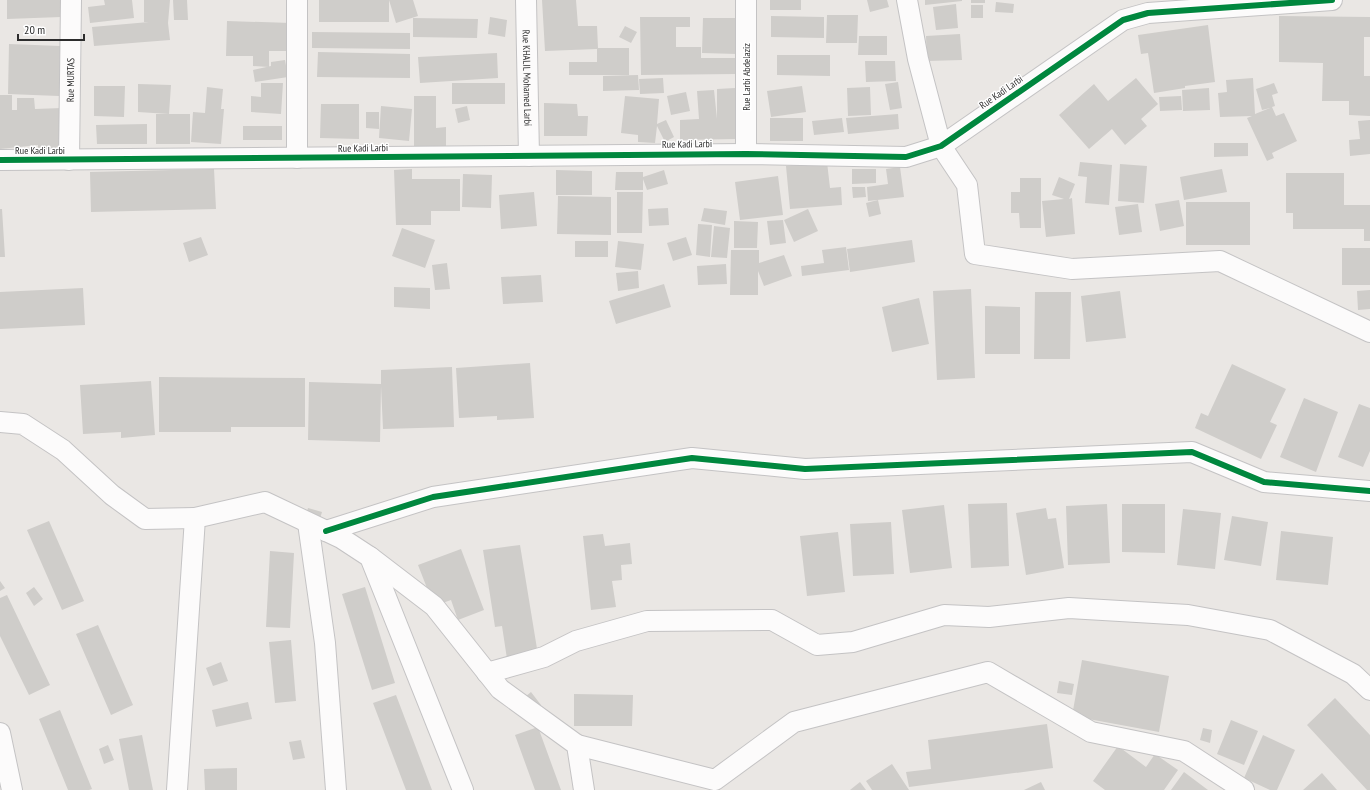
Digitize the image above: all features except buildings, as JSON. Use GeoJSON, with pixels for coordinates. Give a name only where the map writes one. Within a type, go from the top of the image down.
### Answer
{"type":"FeatureCollection","features":[{"type":"Feature","properties":{"kind":"street","name":"Rue MURTAS"},"geometry":{"type":"LineString","coordinates":[[69,160],[71,0]]}},
{"type":"Feature","properties":{"kind":"street"},"geometry":{"type":"LineString","coordinates":[[297,0],[297,158]]}},
{"type":"Feature","properties":{"kind":"street","name":"Rue KHALIL Mohamed Larbi"},"geometry":{"type":"LineString","coordinates":[[526,0],[529,156]]}},
{"type":"Feature","properties":{"kind":"street","name":"Rue Larbi Abdelaziz"},"geometry":{"type":"LineString","coordinates":[[746,0],[746,154]]}},
{"type":"Feature","properties":{"kind":"street"},"geometry":{"type":"LineString","coordinates":[[907,0],[918,59],[941,146],[967,185],[974,254],[1072,269],[1220,261],[1370,332]]}},
{"type":"Feature","properties":{"kind":"street","name":"Rue Kadi Larbi"},"geometry":{"type":"LineString","coordinates":[[0,160],[746,154],[906,157],[941,146],[1124,20],[1148,13],[1332,0]]}},
{"type":"Feature","properties":{"kind":"street"},"geometry":{"type":"LineString","coordinates":[[0,422],[22,424],[63,450],[112,495],[145,519],[195,518],[265,502],[341,538],[370,557],[434,606],[500,688],[576,746],[715,785],[794,722],[988,672],[1092,732],[1184,751],[1244,790]]}},
{"type":"Feature","properties":{"kind":"street"},"geometry":{"type":"LineString","coordinates":[[317,527],[433,497],[692,458],[805,469],[1192,452],[1264,482],[1370,490]]}},
{"type":"Feature","properties":{"kind":"street"},"geometry":{"type":"LineString","coordinates":[[177,790],[195,518]]}},
{"type":"Feature","properties":{"kind":"street"},"geometry":{"type":"LineString","coordinates":[[317,527],[336,790]]}},
{"type":"Feature","properties":{"kind":"street"},"geometry":{"type":"LineString","coordinates":[[370,557],[463,790]]}},
{"type":"Feature","properties":{"kind":"street"},"geometry":{"type":"LineString","coordinates":[[487,673],[544,657],[576,641],[647,621],[772,620],[818,645],[853,642],[944,615],[989,616],[1069,608],[1188,615],[1270,630],[1353,674],[1370,690]]}},
{"type":"Feature","properties":{"kind":"street"},"geometry":{"type":"LineString","coordinates":[[0,733],[12,790]]}},
{"type":"Feature","properties":{"kind":"street"},"geometry":{"type":"LineString","coordinates":[[576,746],[584,790]]}},
{"type":"Feature","properties":{"kind":"cycle path"},"geometry":{"type":"LineString","coordinates":[[0,160],[746,154],[906,157],[941,146],[1123,20],[1148,13],[1332,0]]}},
{"type":"Feature","properties":{"kind":"cycle path"},"geometry":{"type":"LineString","coordinates":[[326,531],[433,497],[692,458],[805,469],[1192,452],[1264,482],[1370,491]]}}]}
